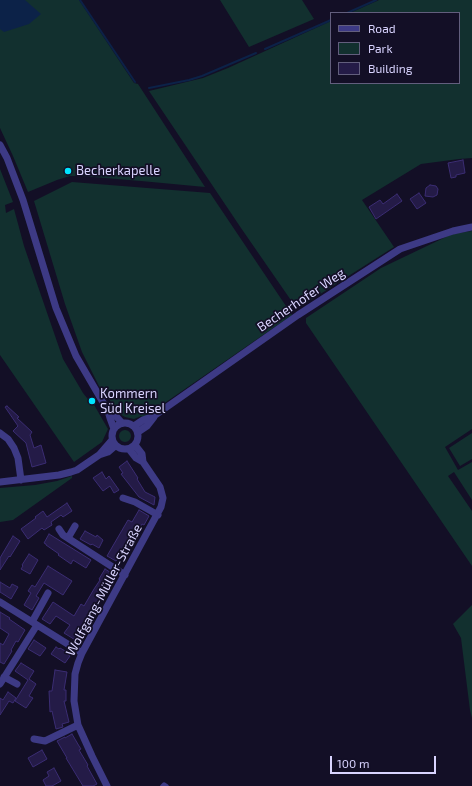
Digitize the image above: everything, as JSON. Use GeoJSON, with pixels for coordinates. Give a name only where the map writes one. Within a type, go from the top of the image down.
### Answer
{"type":"FeatureCollection","features":[{"type":"Feature","properties":{"kind":"street"},"geometry":{"type":"LineString","coordinates":[[0,145],[7,158],[23,200],[56,308],[76,356],[108,411],[114,429]]}},
{"type":"Feature","properties":{"kind":"street","name":"Becherhofer Weg"},"geometry":{"type":"LineString","coordinates":[[136,429],[147,426],[154,416],[298,316],[400,249],[453,231],[472,227]]}},
{"type":"Feature","properties":{"kind":"street"},"geometry":{"type":"LineString","coordinates":[[108,411],[115,415],[122,423]]}},
{"type":"Feature","properties":{"kind":"street"},"geometry":{"type":"LineString","coordinates":[[122,423],[130,424],[136,429],[138,439],[132,447],[122,450],[114,443],[112,436],[116,426],[122,423]]}},
{"type":"Feature","properties":{"kind":"street"},"geometry":{"type":"LineString","coordinates":[[0,432],[8,439],[14,448],[18,458],[21,480]]}},
{"type":"Feature","properties":{"kind":"street"},"geometry":{"type":"LineString","coordinates":[[0,482],[60,476],[77,470],[114,443]]}},
{"type":"Feature","properties":{"kind":"street","name":"Wolfgang-Müller-Straße"},"geometry":{"type":"LineString","coordinates":[[106,786],[78,725],[73,694],[75,674],[82,653],[161,507],[163,498],[160,487],[143,462],[136,458],[132,447]]}},
{"type":"Feature","properties":{"kind":"street","name":"Wolfgang-Müller-Straße"},"geometry":{"type":"LineString","coordinates":[[123,498],[135,502],[158,514]]}},
{"type":"Feature","properties":{"kind":"street"},"geometry":{"type":"LineString","coordinates":[[68,538],[75,526]]}},
{"type":"Feature","properties":{"kind":"street"},"geometry":{"type":"LineString","coordinates":[[59,529],[63,535],[125,575]]}},
{"type":"Feature","properties":{"kind":"street"},"geometry":{"type":"LineString","coordinates":[[0,684],[34,623],[48,593]]}},
{"type":"Feature","properties":{"kind":"street"},"geometry":{"type":"LineString","coordinates":[[0,602],[82,653]]}},
{"type":"Feature","properties":{"kind":"street"},"geometry":{"type":"LineString","coordinates":[[4,677],[17,684]]}},
{"type":"Feature","properties":{"kind":"street"},"geometry":{"type":"LineString","coordinates":[[34,740],[45,741],[78,725]]}},
{"type":"Feature","properties":{"kind":"lane"},"geometry":{"type":"LineString","coordinates":[[162,786],[164,784],[167,786]]}},
{"type":"Feature","properties":{"kind":"green space"},"geometry":{"type":"Polygon","coordinates":[[[0,0],[79,0],[134,83],[138,84],[205,187],[70,176],[28,192],[0,128],[0,0]]]}},
{"type":"Feature","properties":{"kind":"green space"},"geometry":{"type":"Polygon","coordinates":[[[220,0],[302,0],[314,19],[249,47],[220,0]]]}},
{"type":"Feature","properties":{"kind":"green space"},"geometry":{"type":"Polygon","coordinates":[[[379,0],[472,0],[472,158],[421,164],[362,200],[394,247],[297,309],[149,91],[203,78],[330,21],[330,84],[460,84],[460,12],[352,12],[379,0]]]}},
{"type":"Feature","properties":{"kind":"green space"},"geometry":{"type":"Polygon","coordinates":[[[0,169],[13,202],[5,205],[6,213],[14,209],[24,246],[63,359],[83,393],[91,403],[93,403],[108,429],[102,442],[74,462],[0,355],[0,169]]]}},
{"type":"Feature","properties":{"kind":"green space"},"geometry":{"type":"Polygon","coordinates":[[[72,182],[210,193],[292,315],[143,418],[141,416],[134,419],[120,414],[99,386],[82,352],[65,304],[34,201],[72,182]]]}},
{"type":"Feature","properties":{"kind":"green space"},"geometry":{"type":"Polygon","coordinates":[[[472,231],[472,429],[445,447],[458,470],[472,462],[472,500],[454,472],[448,476],[472,511],[472,566],[306,323],[306,318],[381,268],[452,234],[472,231]]]}},
{"type":"Feature","properties":{"kind":"green space"},"geometry":{"type":"Polygon","coordinates":[[[127,430],[130,431],[130,441],[123,442],[120,441],[119,434],[120,431],[127,430]]]}},
{"type":"Feature","properties":{"kind":"green space"},"geometry":{"type":"Polygon","coordinates":[[[472,433],[472,459],[460,466],[449,448],[472,433]]]}},
{"type":"Feature","properties":{"kind":"green space"},"geometry":{"type":"Polygon","coordinates":[[[72,476],[72,478],[13,520],[0,522],[0,488],[35,485],[57,481],[72,476]]]}},
{"type":"Feature","properties":{"kind":"green space"},"geometry":{"type":"Polygon","coordinates":[[[472,605],[472,718],[461,638],[453,624],[472,605]]]}},
{"type":"Feature","properties":{"kind":"water"},"geometry":{"type":"Polygon","coordinates":[[[0,0],[25,0],[41,14],[29,24],[4,32],[0,29],[0,0]]]}},
{"type":"Feature","properties":{"kind":"building"},"geometry":{"type":"Polygon","coordinates":[[[463,160],[465,173],[451,178],[448,163],[463,160]]]}},
{"type":"Feature","properties":{"kind":"building"},"geometry":{"type":"Polygon","coordinates":[[[430,185],[436,186],[438,189],[437,195],[433,197],[425,196],[426,188],[430,185]]]}},
{"type":"Feature","properties":{"kind":"building"},"geometry":{"type":"Polygon","coordinates":[[[419,193],[426,203],[417,209],[410,199],[419,193]]]}},
{"type":"Feature","properties":{"kind":"building"},"geometry":{"type":"Polygon","coordinates":[[[397,194],[402,201],[376,219],[369,207],[380,200],[383,204],[397,194]]]}},
{"type":"Feature","properties":{"kind":"building"},"geometry":{"type":"Polygon","coordinates":[[[7,406],[32,432],[30,435],[34,448],[41,445],[46,463],[32,467],[26,443],[13,431],[18,426],[5,407],[7,406]]]}},
{"type":"Feature","properties":{"kind":"building"},"geometry":{"type":"Polygon","coordinates":[[[127,461],[145,492],[155,497],[154,505],[139,497],[121,474],[123,473],[119,467],[127,461]]]}},
{"type":"Feature","properties":{"kind":"building"},"geometry":{"type":"Polygon","coordinates":[[[102,472],[106,479],[109,476],[119,490],[114,493],[110,486],[103,491],[93,478],[102,472]]]}},
{"type":"Feature","properties":{"kind":"building"},"geometry":{"type":"Polygon","coordinates":[[[67,503],[72,511],[63,517],[61,515],[51,522],[52,525],[44,530],[42,528],[28,539],[21,529],[43,511],[47,517],[67,503]]]}},
{"type":"Feature","properties":{"kind":"building"},"geometry":{"type":"Polygon","coordinates":[[[139,510],[149,516],[144,525],[142,524],[128,548],[130,550],[126,558],[120,555],[116,561],[107,556],[128,520],[132,522],[139,510]]]}},
{"type":"Feature","properties":{"kind":"building"},"geometry":{"type":"Polygon","coordinates":[[[85,531],[96,537],[97,535],[103,540],[99,548],[80,539],[85,531]]]}},
{"type":"Feature","properties":{"kind":"building"},"geometry":{"type":"Polygon","coordinates":[[[49,534],[91,560],[86,568],[73,560],[71,564],[46,545],[44,543],[49,534]]]}},
{"type":"Feature","properties":{"kind":"building"},"geometry":{"type":"Polygon","coordinates":[[[13,536],[20,541],[0,570],[0,558],[13,536]]]}},
{"type":"Feature","properties":{"kind":"building"},"geometry":{"type":"Polygon","coordinates":[[[29,554],[38,560],[30,574],[21,569],[29,554]]]}},
{"type":"Feature","properties":{"kind":"building"},"geometry":{"type":"Polygon","coordinates":[[[48,566],[72,581],[63,595],[44,583],[36,596],[39,598],[32,610],[24,605],[31,593],[28,591],[32,585],[35,587],[48,566]]]}},
{"type":"Feature","properties":{"kind":"building"},"geometry":{"type":"Polygon","coordinates":[[[105,569],[113,574],[112,579],[103,593],[105,594],[97,606],[96,605],[77,641],[64,633],[70,625],[56,616],[50,624],[42,619],[53,602],[74,616],[81,604],[84,606],[105,569]]]}},
{"type":"Feature","properties":{"kind":"building"},"geometry":{"type":"Polygon","coordinates":[[[0,582],[10,588],[12,584],[18,587],[11,599],[0,592],[0,582]]]}},
{"type":"Feature","properties":{"kind":"building"},"geometry":{"type":"Polygon","coordinates":[[[0,612],[25,630],[18,642],[16,641],[4,664],[0,662],[0,643],[3,645],[9,634],[0,628],[0,612]]]}},
{"type":"Feature","properties":{"kind":"building"},"geometry":{"type":"Polygon","coordinates":[[[34,640],[46,648],[40,656],[28,649],[34,640]]]}},
{"type":"Feature","properties":{"kind":"building"},"geometry":{"type":"Polygon","coordinates":[[[56,647],[67,652],[66,653],[70,656],[65,663],[51,654],[56,647]]]}},
{"type":"Feature","properties":{"kind":"building"},"geometry":{"type":"Polygon","coordinates":[[[21,663],[34,671],[29,679],[36,684],[29,696],[33,698],[26,708],[15,701],[28,680],[15,671],[21,663]]]}},
{"type":"Feature","properties":{"kind":"building"},"geometry":{"type":"Polygon","coordinates":[[[55,670],[67,672],[64,690],[66,690],[66,701],[64,701],[69,722],[62,724],[63,727],[56,729],[52,711],[50,712],[49,691],[52,691],[55,670]]]}},
{"type":"Feature","properties":{"kind":"building"},"geometry":{"type":"Polygon","coordinates":[[[8,692],[16,698],[13,703],[9,701],[0,715],[0,698],[3,700],[8,692]]]}},
{"type":"Feature","properties":{"kind":"building"},"geometry":{"type":"Polygon","coordinates":[[[72,734],[81,749],[79,750],[97,784],[93,786],[83,786],[57,741],[72,734]]]}},
{"type":"Feature","properties":{"kind":"building"},"geometry":{"type":"Polygon","coordinates":[[[42,750],[47,759],[33,767],[28,758],[42,750]]]}},
{"type":"Feature","properties":{"kind":"building"},"geometry":{"type":"Polygon","coordinates":[[[54,768],[61,781],[52,786],[46,786],[43,780],[49,776],[47,772],[54,768]]]}},
{"type":"Feature","properties":{"kind":"waterway"},"geometry":{"type":"LineString","coordinates":[[80,0],[135,82]]}},
{"type":"Feature","properties":{"kind":"waterway"},"geometry":{"type":"LineString","coordinates":[[349,12],[376,0]]}},
{"type":"Feature","properties":{"kind":"waterway"},"geometry":{"type":"LineString","coordinates":[[265,49],[330,20]]}},
{"type":"Feature","properties":{"kind":"waterway"},"geometry":{"type":"LineString","coordinates":[[149,88],[202,76],[256,53]]}},
{"type":"Feature","properties":{"kind":"place","name":"Becherkapelle"},"geometry":{"type":"Point","coordinates":[68,171]}},
{"type":"Feature","properties":{"kind":"place","name":"Kommern Süd Kreisel"},"geometry":{"type":"Point","coordinates":[92,401]}}]}
